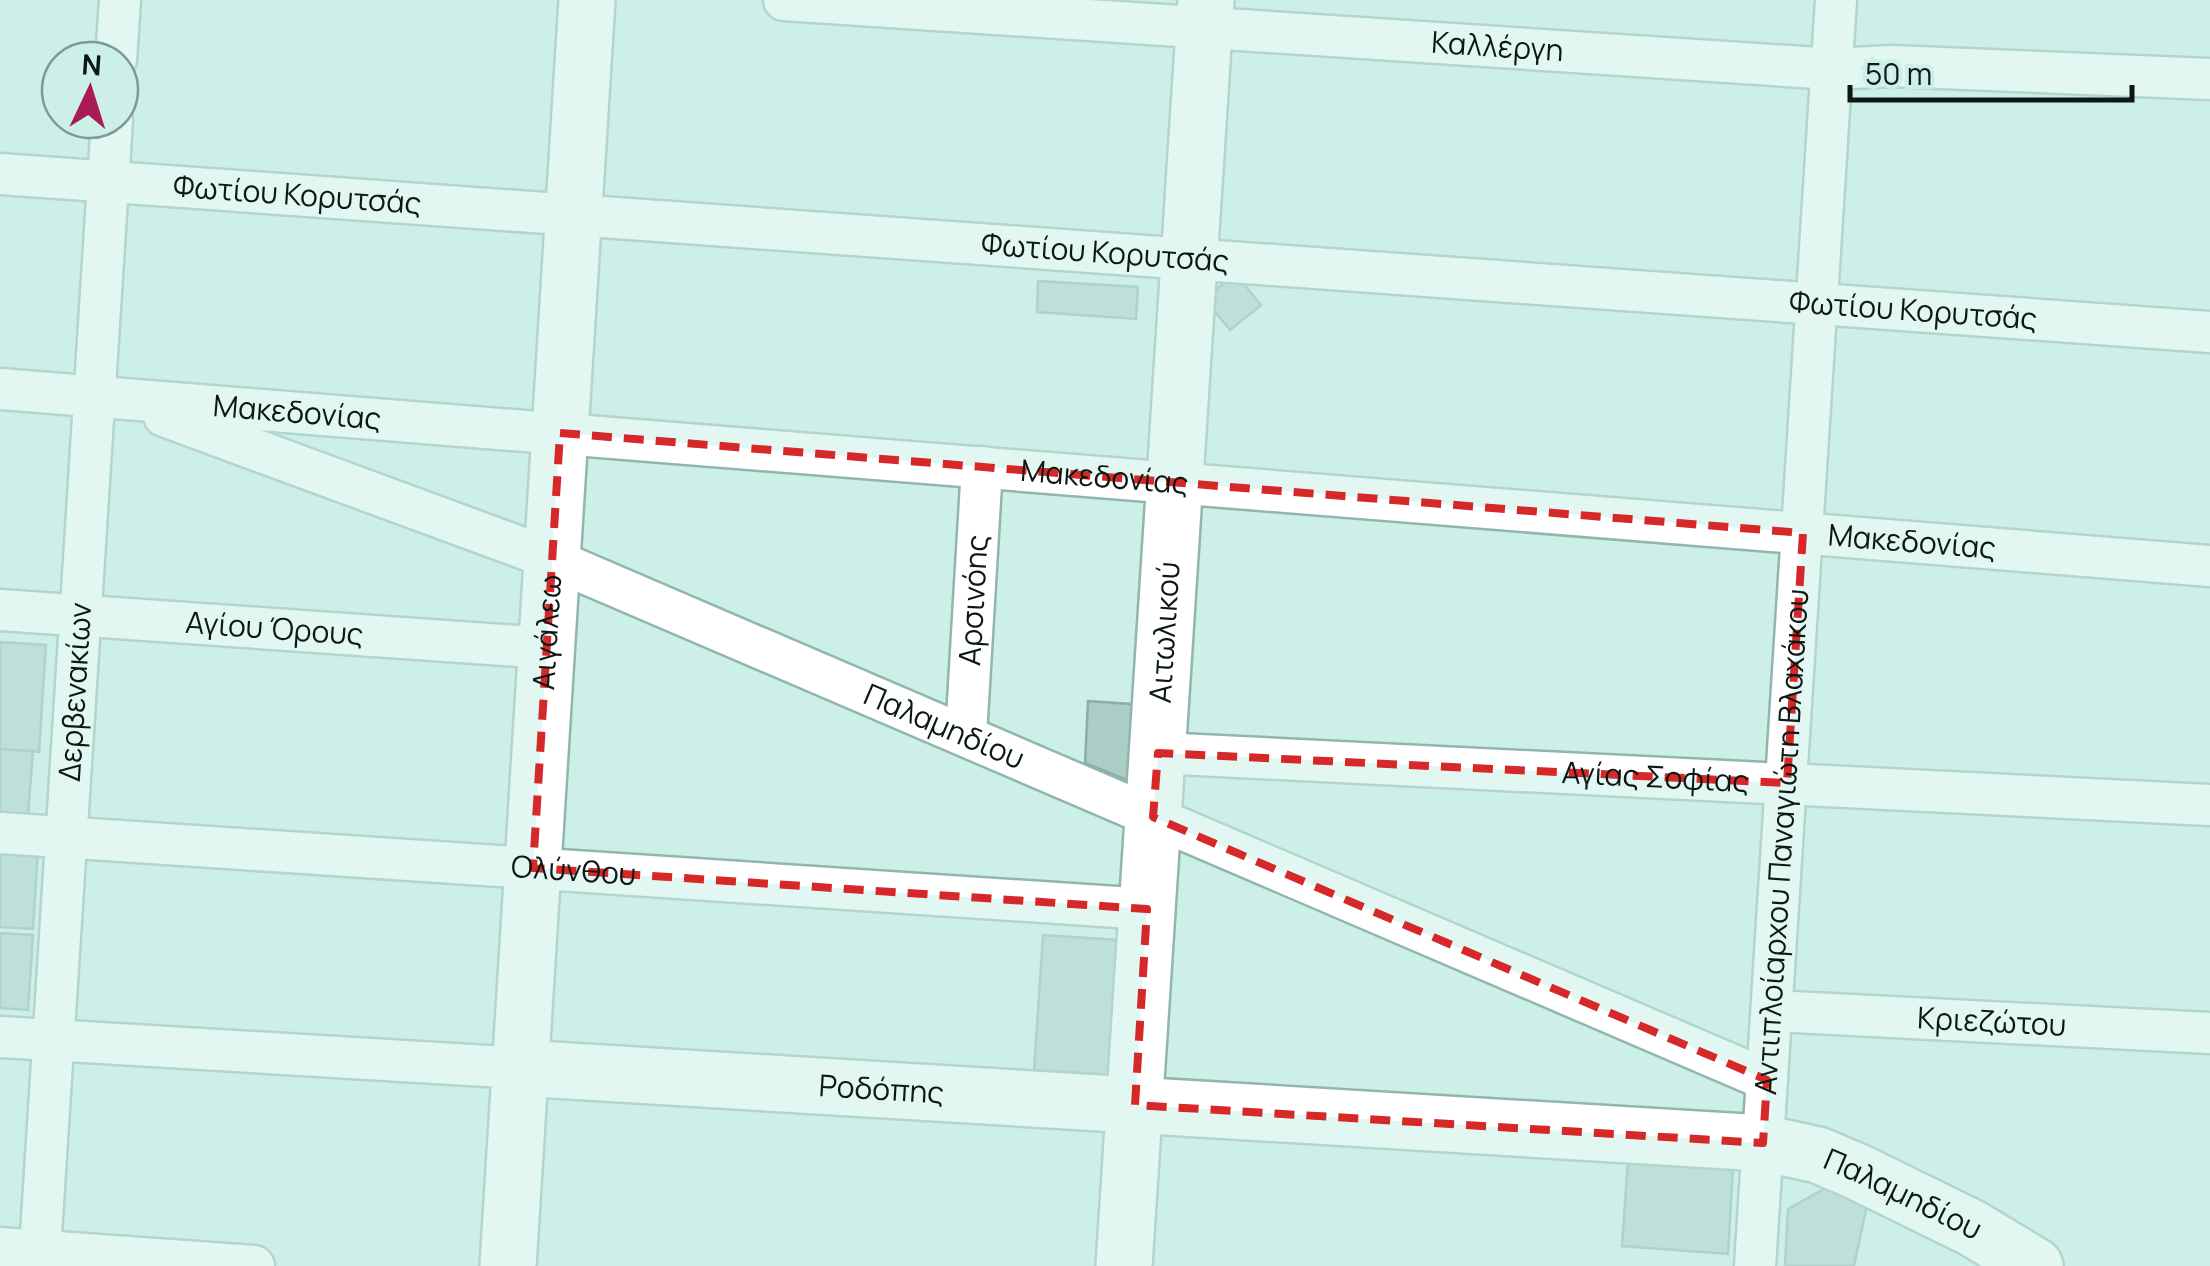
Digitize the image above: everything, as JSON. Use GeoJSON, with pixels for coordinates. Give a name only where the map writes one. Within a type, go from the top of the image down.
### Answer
{"type":"FeatureCollection","features":[{"type":"Feature","properties":{"kind":"street"},"geometry":{"type":"LineString","coordinates":[[117,40],[120,0]]}},
{"type":"Feature","properties":{"kind":"street","name":"Αιγάλεω"},"geometry":{"type":"LineString","coordinates":[[508,1266],[588,0]]}},
{"type":"Feature","properties":{"kind":"street","name":"Καλλέργη"},"geometry":{"type":"LineString","coordinates":[[784,0],[1205,14],[1833,69],[1892,66],[2210,78]]}},
{"type":"Feature","properties":{"kind":"street","name":"Αντιπλοίαρχου Παναγιώτη Βλαχάκου"},"geometry":{"type":"LineString","coordinates":[[1755,1266],[1836,0]]}},
{"type":"Feature","properties":{"kind":"street","name":"Αιτωλικού"},"geometry":{"type":"LineString","coordinates":[[1124,1266],[1205,14]]}},
{"type":"Feature","properties":{"kind":"street","name":"Δερβενακίων"},"geometry":{"type":"LineString","coordinates":[[40,1258],[81,616],[104,397],[111,140]]}},
{"type":"Feature","properties":{"kind":"street","name":"Φωτίου Κορυτσάς"},"geometry":{"type":"LineString","coordinates":[[0,174],[2210,332]]}},
{"type":"Feature","properties":{"kind":"street","name":"Μακεδονίας"},"geometry":{"type":"LineString","coordinates":[[0,389],[2210,566]]}},
{"type":"Feature","properties":{"kind":"street","name":"Παλαμηδίου"},"geometry":{"type":"LineString","coordinates":[[104,397],[552,559],[1767,1080]]}},
{"type":"Feature","properties":{"kind":"street","name":"Αρσινόης"},"geometry":{"type":"LineString","coordinates":[[966,736],[982,467]]}},
{"type":"Feature","properties":{"kind":"street","name":"Αγίου Όρους"},"geometry":{"type":"LineString","coordinates":[[0,610],[546,648]]}},
{"type":"Feature","properties":{"kind":"street","name":"Αγίας Σοφίας"},"geometry":{"type":"LineString","coordinates":[[1158,753],[2210,805]]}},
{"type":"Feature","properties":{"kind":"street","name":"Ολύνθου"},"geometry":{"type":"LineString","coordinates":[[0,833],[1147,909]]}},
{"type":"Feature","properties":{"kind":"street","name":"Κριεζώτου"},"geometry":{"type":"LineString","coordinates":[[1772,1011],[2210,1034]]}},
{"type":"Feature","properties":{"kind":"street","name":"Ροδόπης"},"geometry":{"type":"LineString","coordinates":[[0,1037],[1763,1143]]}},
{"type":"Feature","properties":{"kind":"street","name":"Παλαμηδίου"},"geometry":{"type":"LineString","coordinates":[[1763,1143],[1818,1155],[1858,1172],[1972,1228],[2035,1266]]}},
{"type":"Feature","properties":{"kind":"street"},"geometry":{"type":"LineString","coordinates":[[0,1248],[40,1258],[254,1266]]}},
{"type":"Feature","properties":{"kind":"highlighted area"},"geometry":{"type":"Polygon","coordinates":[[[560,433],[1803,533],[1787,783],[1158,753],[1153,817],[1767,1080],[1763,1143],[1135,1105],[1147,909],[533,868],[560,433]]]}},
{"type":"Feature","properties":{"kind":"building"},"geometry":{"type":"Polygon","coordinates":[[[1236,274],[1261,305],[1230,330],[1204,299],[1236,274]]]}},
{"type":"Feature","properties":{"kind":"building"},"geometry":{"type":"Polygon","coordinates":[[[1038,281],[1138,287],[1136,319],[1037,312],[1038,281]]]}},
{"type":"Feature","properties":{"kind":"building"},"geometry":{"type":"Polygon","coordinates":[[[0,642],[46,645],[39,752],[0,749],[0,642]]]}},
{"type":"Feature","properties":{"kind":"building"},"geometry":{"type":"Polygon","coordinates":[[[1088,701],[1145,705],[1137,784],[1085,763],[1088,701]]]}},
{"type":"Feature","properties":{"kind":"building"},"geometry":{"type":"Polygon","coordinates":[[[0,749],[33,751],[28,815],[0,813],[0,749]]]}},
{"type":"Feature","properties":{"kind":"building"},"geometry":{"type":"Polygon","coordinates":[[[0,845],[38,848],[33,929],[0,927],[0,845]]]}},
{"type":"Feature","properties":{"kind":"building"},"geometry":{"type":"Polygon","coordinates":[[[0,933],[33,935],[28,1010],[0,1008],[0,933]]]}},
{"type":"Feature","properties":{"kind":"building"},"geometry":{"type":"Polygon","coordinates":[[[1043,935],[1118,940],[1109,1076],[1034,1071],[1043,935]]]}},
{"type":"Feature","properties":{"kind":"building"},"geometry":{"type":"Polygon","coordinates":[[[1628,1160],[1733,1167],[1728,1254],[1622,1246],[1628,1160]]]}},
{"type":"Feature","properties":{"kind":"building"},"geometry":{"type":"Polygon","coordinates":[[[1833,1184],[1867,1205],[1854,1266],[1785,1266],[1788,1209],[1833,1184]]]}}]}
